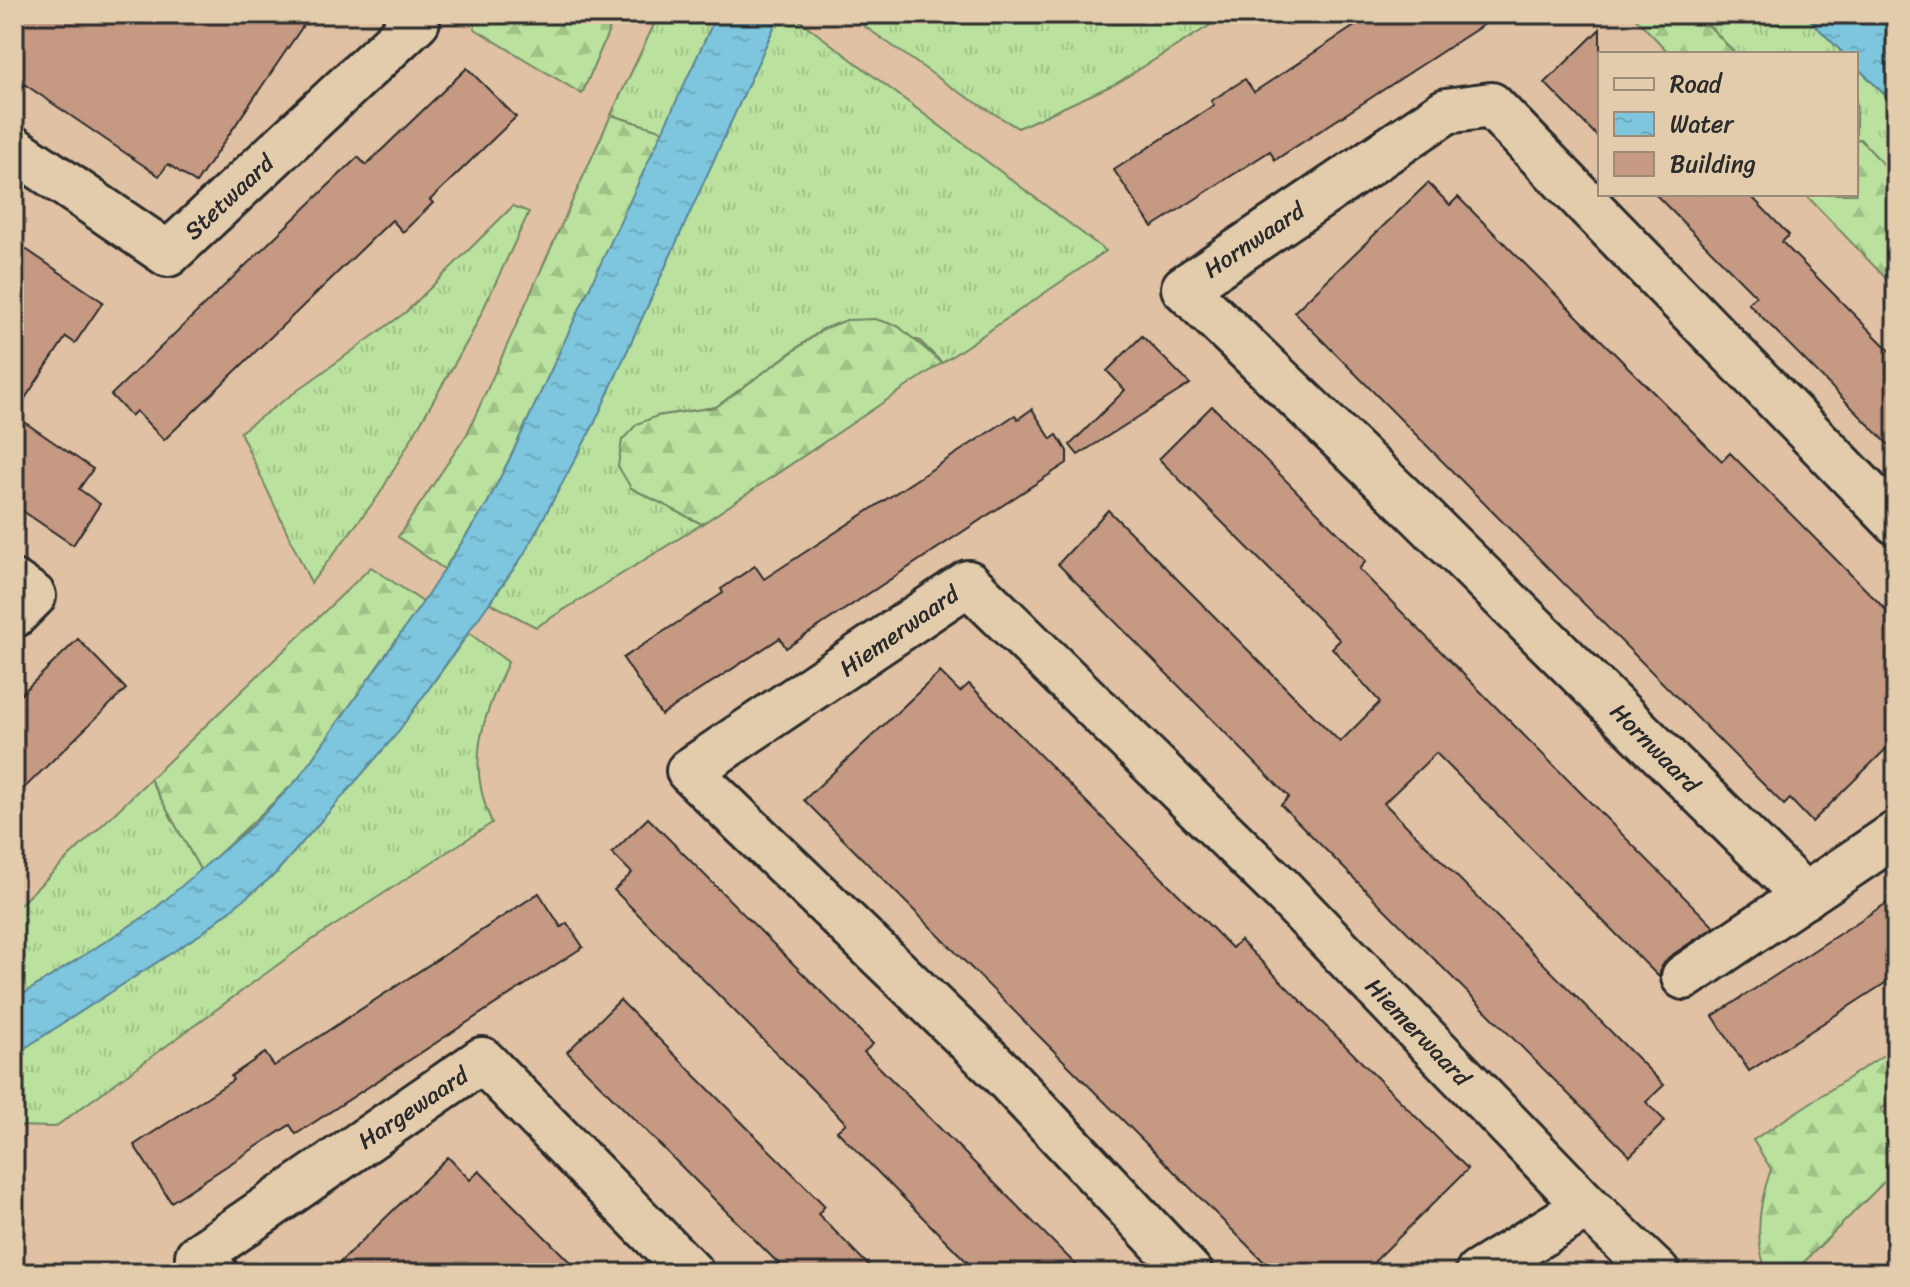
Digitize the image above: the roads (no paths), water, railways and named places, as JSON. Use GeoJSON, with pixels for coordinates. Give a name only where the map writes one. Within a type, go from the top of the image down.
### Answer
{"type":"FeatureCollection","features":[{"type":"Feature","properties":{"kind":"street","name":"Stetwaard"},"geometry":{"type":"LineString","coordinates":[[14,149],[168,254],[417,21],[406,14]]}},
{"type":"Feature","properties":{"kind":"street","name":"Hornwaard"},"geometry":{"type":"LineString","coordinates":[[1805,896],[1420,515],[1184,288],[1446,111],[1491,105],[1896,522]]}},
{"type":"Feature","properties":{"kind":"street"},"geometry":{"type":"LineString","coordinates":[[14,583],[33,596],[14,615]]}},
{"type":"Feature","properties":{"kind":"street","name":"Hiemerwaard"},"geometry":{"type":"LineString","coordinates":[[1190,1273],[999,1070],[689,771],[968,583],[1282,890],[1587,1206],[1657,1273]]}},
{"type":"Feature","properties":{"kind":"street"},"geometry":{"type":"LineString","coordinates":[[1684,977],[1896,834]]}},
{"type":"Feature","properties":{"kind":"street","name":"Hargewaard"},"geometry":{"type":"LineString","coordinates":[[215,1273],[198,1256],[482,1060],[691,1273]]}},
{"type":"Feature","properties":{"kind":"street"},"geometry":{"type":"LineString","coordinates":[[1478,1273],[1587,1206]]}},
{"type":"Feature","properties":{"kind":"water"},"geometry":{"type":"Polygon","coordinates":[[[717,14],[780,14],[594,424],[524,554],[395,736],[274,875],[202,933],[14,1055],[14,1000],[150,913],[254,824],[298,779],[423,602],[487,504],[511,456],[717,14]]]}},
{"type":"Feature","properties":{"kind":"water"},"geometry":{"type":"Polygon","coordinates":[[[1804,14],[1889,14],[1896,21],[1896,106],[1858,68],[1858,52],[1842,52],[1804,14]]]}}]}
